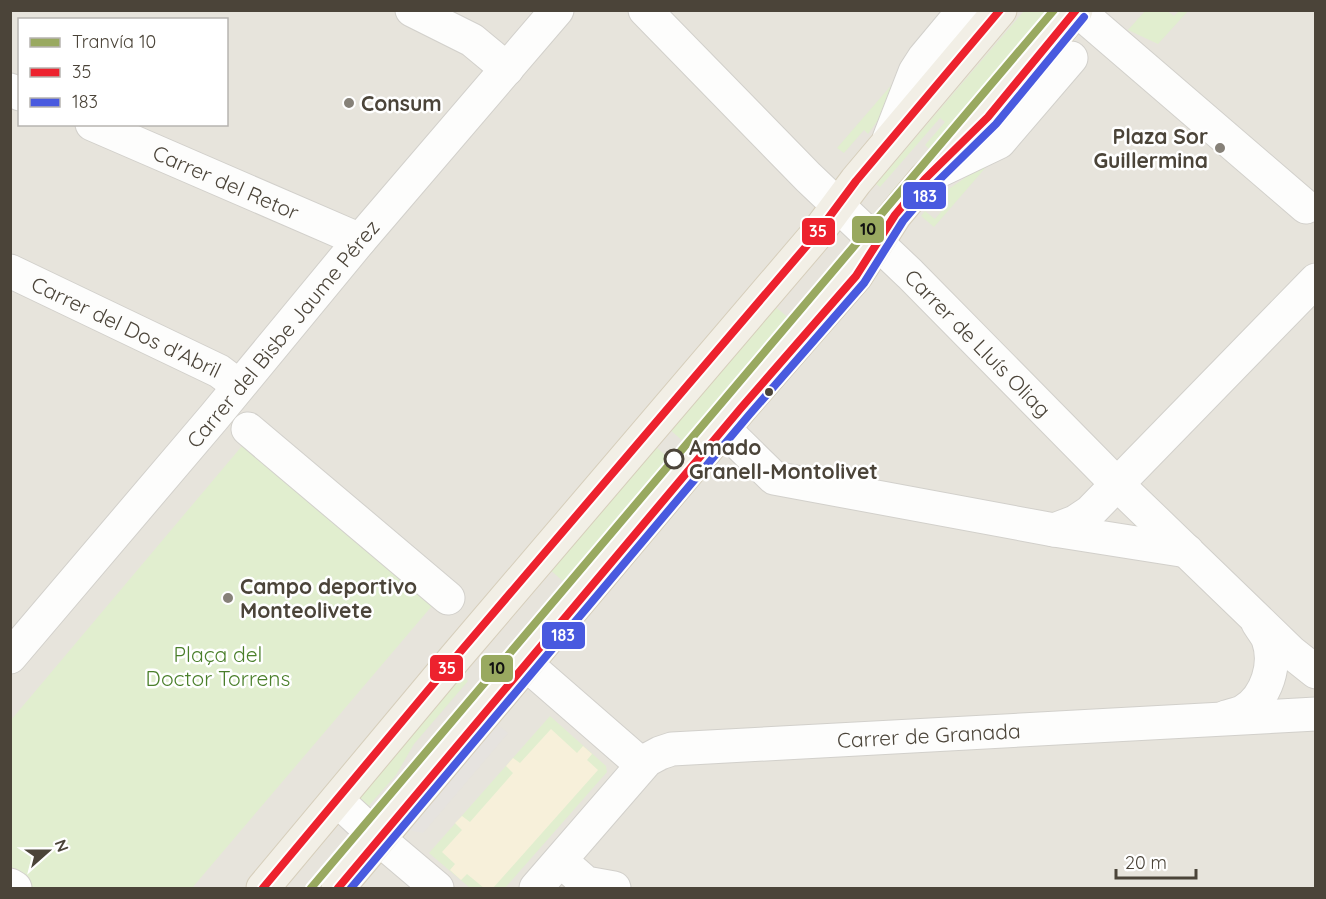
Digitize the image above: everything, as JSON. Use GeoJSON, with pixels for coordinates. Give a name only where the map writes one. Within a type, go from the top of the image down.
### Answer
{"type":"FeatureCollection","features":[{"type":"Feature","properties":{"kind":"main road"},"geometry":{"type":"LineString","coordinates":[[263,888],[455,658],[815,236],[886,146],[1000,10]]}},
{"type":"Feature","properties":{"kind":"main road"},"geometry":{"type":"LineString","coordinates":[[338,888],[724,429],[856,276],[895,215],[925,179],[988,117],[1077,10]]}},
{"type":"Feature","properties":{"kind":"street"},"geometry":{"type":"LineString","coordinates":[[412,10],[472,40],[507,69]]}},
{"type":"Feature","properties":{"kind":"street","name":"Carrer del Bisbe Jaume Pérez"},"geometry":{"type":"LineString","coordinates":[[10,657],[214,417],[360,240],[557,10]]}},
{"type":"Feature","properties":{"kind":"street","name":"Carrer de Lluís Oliag"},"geometry":{"type":"LineString","coordinates":[[645,10],[1117,484],[1292,653],[1316,672]]}},
{"type":"Feature","properties":{"kind":"street"},"geometry":{"type":"LineString","coordinates":[[886,146],[915,72],[964,10]]}},
{"type":"Feature","properties":{"kind":"street"},"geometry":{"type":"LineString","coordinates":[[1077,10],[1306,207]]}},
{"type":"Feature","properties":{"kind":"street"},"geometry":{"type":"LineString","coordinates":[[925,179],[941,168],[999,142],[1071,58]]}},
{"type":"Feature","properties":{"kind":"street","name":"Carrer del Retor"},"geometry":{"type":"LineString","coordinates":[[97,126],[360,240]]}},
{"type":"Feature","properties":{"kind":"street","name":"Carrer del Dos d'Abril"},"geometry":{"type":"LineString","coordinates":[[10,271],[219,371],[238,386]]}},
{"type":"Feature","properties":{"kind":"street"},"geometry":{"type":"LineString","coordinates":[[1054,530],[1075,522],[1090,512],[1316,280]]}},
{"type":"Feature","properties":{"kind":"street"},"geometry":{"type":"LineString","coordinates":[[248,429],[448,598]]}},
{"type":"Feature","properties":{"kind":"street"},"geometry":{"type":"LineString","coordinates":[[724,429],[774,478],[1054,530],[1186,551]]}},
{"type":"Feature","properties":{"kind":"street","name":"Carrer de Granada"},"geometry":{"type":"LineString","coordinates":[[1221,718],[1242,712],[1254,703],[1271,671],[1268,639],[1254,617]]}},
{"type":"Feature","properties":{"kind":"street"},"geometry":{"type":"LineString","coordinates":[[526,664],[636,773],[536,888]]}},
{"type":"Feature","properties":{"kind":"street","name":"Carrer de Granada"},"geometry":{"type":"LineString","coordinates":[[636,773],[647,760],[672,749],[1316,714]]}},
{"type":"Feature","properties":{"kind":"street"},"geometry":{"type":"LineString","coordinates":[[338,800],[379,839],[437,888]]}},
{"type":"Feature","properties":{"kind":"street"},"geometry":{"type":"LineString","coordinates":[[561,861],[586,883],[614,888]]}},
{"type":"Feature","properties":{"kind":"street"},"geometry":{"type":"LineString","coordinates":[[10,885],[15,888]]}},
{"type":"Feature","properties":{"kind":"shaded area"},"geometry":{"type":"Polygon","coordinates":[[[11,11],[1315,11],[1315,888],[11,888],[11,11]]]}},
{"type":"Feature","properties":{"kind":"shaded area"},"geometry":{"type":"Polygon","coordinates":[[[495,723],[508,733],[423,833],[404,829],[495,723]]]}},
{"type":"Feature","properties":{"kind":"green space"},"geometry":{"type":"Polygon","coordinates":[[[1024,11],[1051,11],[892,197],[889,194],[929,149],[925,145],[945,122],[940,118],[880,187],[876,184],[1024,11]]]}},
{"type":"Feature","properties":{"kind":"green space"},"geometry":{"type":"Polygon","coordinates":[[[1145,11],[1167,11],[1174,16],[1179,11],[1188,11],[1158,44],[1128,30],[1145,11]]]}},
{"type":"Feature","properties":{"kind":"green space"},"geometry":{"type":"Polygon","coordinates":[[[901,74],[881,116],[868,134],[864,130],[844,153],[837,148],[901,74]]]}},
{"type":"Feature","properties":{"kind":"green space"},"geometry":{"type":"Polygon","coordinates":[[[985,164],[987,166],[934,227],[921,216],[925,211],[935,219],[949,202],[940,195],[985,164]]]}},
{"type":"Feature","properties":{"kind":"green space"},"geometry":{"type":"Polygon","coordinates":[[[773,305],[796,324],[691,448],[669,429],[773,305]]]}},
{"type":"Feature","properties":{"kind":"green space","name":"Plaça del Doctor Torrens"},"geometry":{"type":"Polygon","coordinates":[[[247,440],[437,600],[192,888],[28,888],[11,874],[11,720],[247,440]]]}},
{"type":"Feature","properties":{"kind":"green space"},"geometry":{"type":"Polygon","coordinates":[[[654,445],[676,465],[572,589],[548,568],[654,445]]]}},
{"type":"Feature","properties":{"kind":"green space"},"geometry":{"type":"Polygon","coordinates":[[[460,674],[468,681],[414,744],[396,775],[366,809],[361,802],[361,794],[460,674]]]}},
{"type":"Feature","properties":{"kind":"green space"},"geometry":{"type":"Polygon","coordinates":[[[477,690],[483,695],[383,813],[378,814],[405,784],[424,752],[477,690]]]}},
{"type":"Feature","properties":{"kind":"green space"},"geometry":{"type":"Polygon","coordinates":[[[550,716],[606,766],[607,772],[505,888],[470,888],[429,853],[550,716]]]}},
{"type":"Feature","properties":{"kind":"sand"},"geometry":{"type":"Polygon","coordinates":[[[551,729],[577,753],[583,746],[592,754],[587,760],[598,770],[493,888],[484,888],[467,874],[461,880],[450,870],[455,864],[442,852],[462,830],[455,823],[462,816],[470,822],[513,773],[506,766],[513,758],[520,763],[551,729]]]}},
{"type":"Feature","properties":{"kind":"tram line","name":"10"},"geometry":{"type":"LineString","coordinates":[[311,888],[1054,10]]}},
{"type":"Feature","properties":{"kind":"transit line","name":"35"},"geometry":{"type":"LineString","coordinates":[[263,888],[455,658],[815,236],[856,181],[1000,10]]}},
{"type":"Feature","properties":{"kind":"transit line","name":"35"},"geometry":{"type":"LineString","coordinates":[[338,888],[741,408],[856,276],[895,215],[925,179],[988,117],[1076,10]]}},
{"type":"Feature","properties":{"kind":"transit line","name":"183"},"geometry":{"type":"LineString","coordinates":[[351,888],[749,415],[864,283],[903,221],[933,186],[996,124],[1084,17]]}},
{"type":"Feature","properties":{"kind":"place","name":"Consum"},"geometry":{"type":"Point","coordinates":[349,103]}},
{"type":"Feature","properties":{"kind":"place","name":"Plaza Sor Guillermina"},"geometry":{"type":"Point","coordinates":[1220,148]}},
{"type":"Feature","properties":{"kind":"place","name":"Amado Granell-Montolivet"},"geometry":{"type":"Point","coordinates":[674,459]}},
{"type":"Feature","properties":{"kind":"place","name":"Campo deportivo Monteolivete"},"geometry":{"type":"Point","coordinates":[228,598]}}]}
